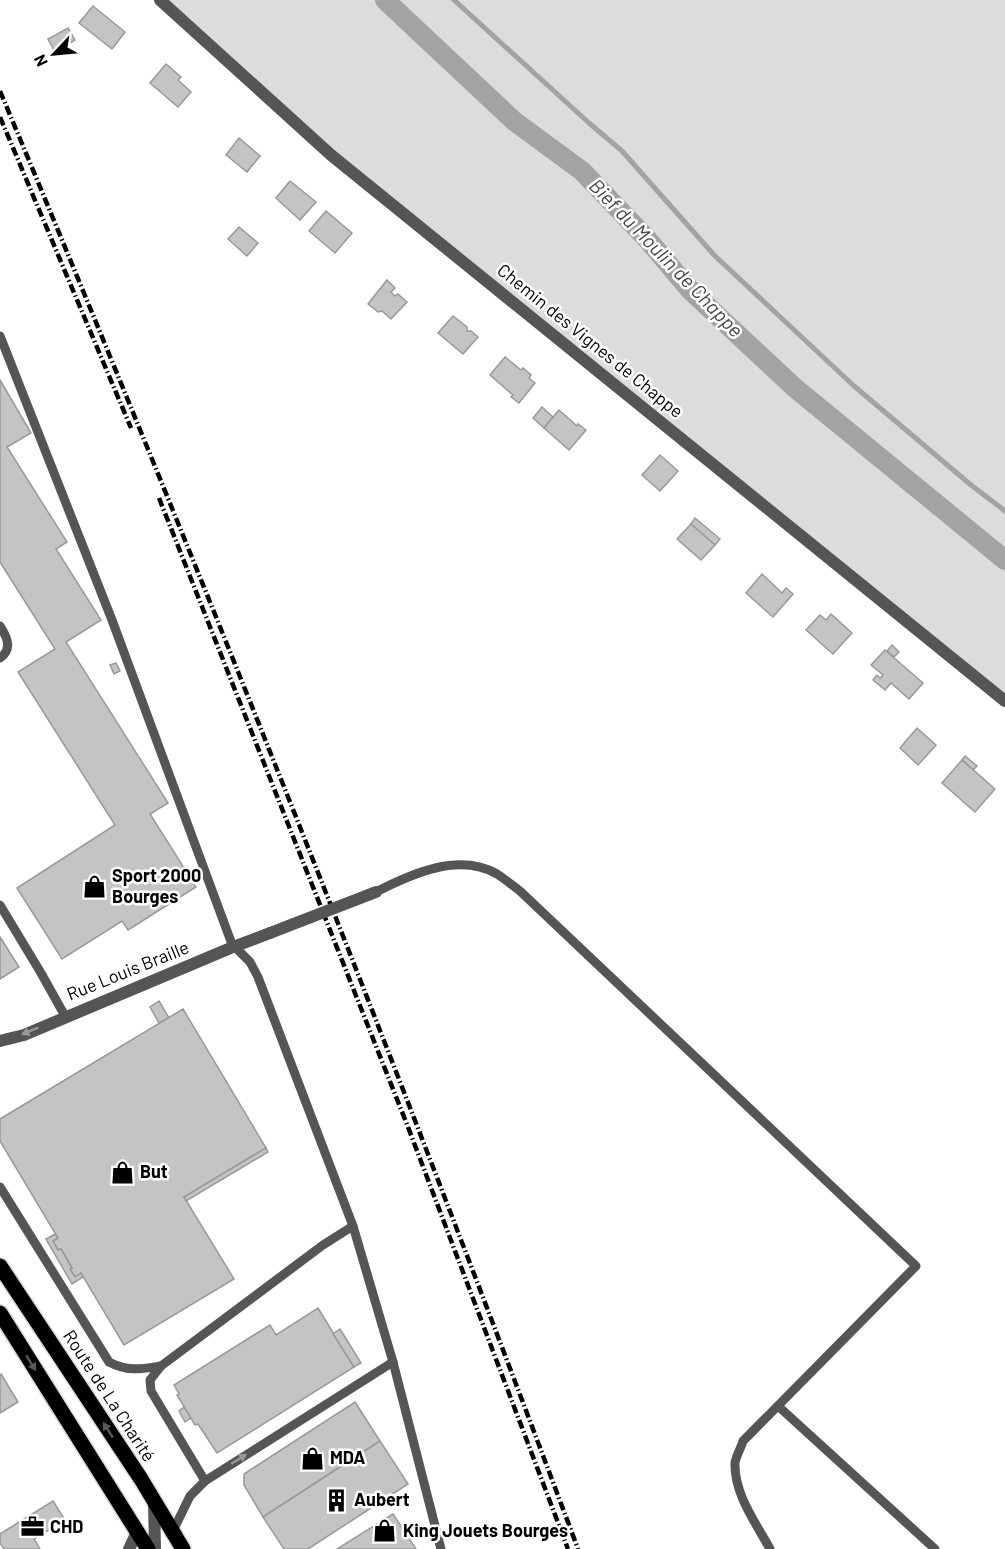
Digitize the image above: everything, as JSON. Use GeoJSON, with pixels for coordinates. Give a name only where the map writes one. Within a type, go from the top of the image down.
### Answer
{"type":"FeatureCollection","features":[{"type":"Feature","properties":{"kind":"main road","name":"Route de La Charité"},"geometry":{"type":"LineString","coordinates":[[0,1266],[154,1500],[183,1549]]}},
{"type":"Feature","properties":{"kind":"main road"},"geometry":{"type":"LineString","coordinates":[[0,1313],[137,1532],[155,1548]]}},
{"type":"Feature","properties":{"kind":"street","name":"Chemin des Vignes de Chappe"},"geometry":{"type":"LineString","coordinates":[[160,0],[331,155],[1005,700]]}},
{"type":"Feature","properties":{"kind":"street","name":"Rue Louis Braille"},"geometry":{"type":"LineString","coordinates":[[0,1041],[24,1035],[234,947],[376,892]]}},
{"type":"Feature","properties":{"kind":"street"},"geometry":{"type":"LineString","coordinates":[[154,1500],[155,1548]]}},
{"type":"Feature","properties":{"kind":"street"},"geometry":{"type":"LineString","coordinates":[[129,1549],[137,1532]]}},
{"type":"Feature","properties":{"kind":"lane"},"geometry":{"type":"LineString","coordinates":[[0,336],[112,620],[234,947],[250,962],[258,977],[353,1226],[393,1362],[441,1549]]}},
{"type":"Feature","properties":{"kind":"lane"},"geometry":{"type":"LineString","coordinates":[[0,626],[7,636],[9,647],[0,658]]}},
{"type":"Feature","properties":{"kind":"lane"},"geometry":{"type":"LineString","coordinates":[[376,892],[402,879],[442,866],[468,865],[496,873],[520,891],[916,1266],[743,1441],[735,1461],[737,1484],[749,1512],[770,1549]]}},
{"type":"Feature","properties":{"kind":"lane"},"geometry":{"type":"LineString","coordinates":[[0,905],[65,1016]]}},
{"type":"Feature","properties":{"kind":"lane"},"geometry":{"type":"LineString","coordinates":[[0,1187],[109,1362],[122,1369],[161,1366]]}},
{"type":"Feature","properties":{"kind":"lane"},"geometry":{"type":"LineString","coordinates":[[205,1480],[151,1391],[150,1380],[161,1366],[315,1251],[353,1226]]}},
{"type":"Feature","properties":{"kind":"lane"},"geometry":{"type":"LineString","coordinates":[[173,1531],[190,1496],[205,1480],[393,1362]]}},
{"type":"Feature","properties":{"kind":"lane"},"geometry":{"type":"LineString","coordinates":[[778,1406],[935,1549]]}},
{"type":"Feature","properties":{"kind":"shaded area"},"geometry":{"type":"Polygon","coordinates":[[[160,0],[1005,0],[1005,701],[331,155],[160,0]]]}},
{"type":"Feature","properties":{"kind":"building"},"geometry":{"type":"Polygon","coordinates":[[[93,6],[125,32],[112,49],[79,23],[93,6]]]}},
{"type":"Feature","properties":{"kind":"building"},"geometry":{"type":"Polygon","coordinates":[[[68,28],[75,40],[55,52],[48,39],[68,28]]]}},
{"type":"Feature","properties":{"kind":"building"},"geometry":{"type":"Polygon","coordinates":[[[166,64],[181,77],[178,80],[191,92],[178,107],[150,83],[166,64]]]}},
{"type":"Feature","properties":{"kind":"building"},"geometry":{"type":"Polygon","coordinates":[[[239,138],[260,156],[247,172],[226,155],[239,138]]]}},
{"type":"Feature","properties":{"kind":"building"},"geometry":{"type":"Polygon","coordinates":[[[290,181],[316,202],[300,220],[276,198],[290,181]]]}},
{"type":"Feature","properties":{"kind":"building"},"geometry":{"type":"Polygon","coordinates":[[[326,211],[352,233],[335,253],[309,231],[326,211]]]}},
{"type":"Feature","properties":{"kind":"building"},"geometry":{"type":"Polygon","coordinates":[[[239,227],[258,243],[247,256],[228,239],[239,227]]]}},
{"type":"Feature","properties":{"kind":"building"},"geometry":{"type":"Polygon","coordinates":[[[387,280],[395,288],[391,292],[395,296],[398,294],[407,302],[391,319],[368,304],[387,280]]]}},
{"type":"Feature","properties":{"kind":"building"},"geometry":{"type":"Polygon","coordinates":[[[453,316],[467,327],[467,331],[471,331],[478,337],[463,354],[438,333],[453,316]]]}},
{"type":"Feature","properties":{"kind":"building"},"geometry":{"type":"Polygon","coordinates":[[[505,357],[521,370],[523,368],[531,375],[529,378],[535,383],[519,403],[490,375],[505,357]]]}},
{"type":"Feature","properties":{"kind":"building"},"geometry":{"type":"Polygon","coordinates":[[[0,380],[31,433],[7,447],[67,542],[56,549],[101,620],[66,642],[168,803],[150,814],[196,887],[128,930],[122,921],[62,959],[17,888],[115,825],[18,672],[55,649],[0,562],[0,380]]]}},
{"type":"Feature","properties":{"kind":"building"},"geometry":{"type":"Polygon","coordinates":[[[542,407],[553,417],[544,428],[533,418],[542,407]]]}},
{"type":"Feature","properties":{"kind":"building"},"geometry":{"type":"Polygon","coordinates":[[[559,410],[577,426],[578,424],[586,430],[569,450],[544,428],[559,410]]]}},
{"type":"Feature","properties":{"kind":"building"},"geometry":{"type":"Polygon","coordinates":[[[660,455],[678,471],[660,491],[642,475],[660,455]]]}},
{"type":"Feature","properties":{"kind":"building"},"geometry":{"type":"Polygon","coordinates":[[[695,518],[720,539],[715,545],[691,524],[695,518]]]}},
{"type":"Feature","properties":{"kind":"building"},"geometry":{"type":"Polygon","coordinates":[[[691,524],[715,545],[701,560],[677,539],[691,524]]]}},
{"type":"Feature","properties":{"kind":"building"},"geometry":{"type":"Polygon","coordinates":[[[762,574],[782,593],[786,588],[793,594],[773,617],[746,593],[762,574]]]}},
{"type":"Feature","properties":{"kind":"building"},"geometry":{"type":"Polygon","coordinates":[[[831,614],[852,633],[833,654],[806,630],[820,615],[826,620],[831,614]]]}},
{"type":"Feature","properties":{"kind":"building"},"geometry":{"type":"Polygon","coordinates":[[[892,645],[899,652],[894,657],[887,651],[892,645]]]}},
{"type":"Feature","properties":{"kind":"building"},"geometry":{"type":"Polygon","coordinates":[[[885,650],[923,683],[909,699],[891,683],[885,690],[873,680],[877,675],[880,678],[883,675],[871,665],[885,650]]]}},
{"type":"Feature","properties":{"kind":"building"},"geometry":{"type":"Polygon","coordinates":[[[116,663],[120,671],[114,674],[110,665],[116,663]]]}},
{"type":"Feature","properties":{"kind":"building"},"geometry":{"type":"Polygon","coordinates":[[[917,728],[936,745],[918,765],[900,748],[917,728]]]}},
{"type":"Feature","properties":{"kind":"building"},"geometry":{"type":"Polygon","coordinates":[[[965,756],[977,766],[973,770],[962,760],[965,756]]]}},
{"type":"Feature","properties":{"kind":"building"},"geometry":{"type":"Polygon","coordinates":[[[962,760],[995,789],[975,812],[942,783],[962,760]]]}},
{"type":"Feature","properties":{"kind":"building"},"geometry":{"type":"Polygon","coordinates":[[[0,937],[19,967],[0,979],[0,937]]]}},
{"type":"Feature","properties":{"kind":"building"},"geometry":{"type":"Polygon","coordinates":[[[159,1001],[169,1018],[159,1023],[150,1007],[159,1001]]]}},
{"type":"Feature","properties":{"kind":"building","name":"But"},"geometry":{"type":"Polygon","coordinates":[[[183,1009],[266,1148],[184,1197],[234,1279],[124,1345],[81,1273],[75,1277],[61,1249],[58,1250],[53,1241],[58,1238],[0,1141],[0,1119],[183,1009]]]}},
{"type":"Feature","properties":{"kind":"building"},"geometry":{"type":"Polygon","coordinates":[[[266,1148],[268,1152],[186,1201],[184,1197],[266,1148]]]}},
{"type":"Feature","properties":{"kind":"building"},"geometry":{"type":"Polygon","coordinates":[[[55,1234],[58,1238],[53,1241],[58,1250],[61,1249],[75,1277],[81,1273],[83,1277],[72,1284],[46,1239],[55,1234]]]}},
{"type":"Feature","properties":{"kind":"building"},"geometry":{"type":"Polygon","coordinates":[[[318,1308],[354,1367],[217,1453],[198,1424],[195,1425],[177,1395],[179,1394],[174,1385],[270,1325],[276,1335],[318,1308]]]}},
{"type":"Feature","properties":{"kind":"building"},"geometry":{"type":"Polygon","coordinates":[[[340,1329],[361,1363],[354,1367],[333,1334],[340,1329]]]}},
{"type":"Feature","properties":{"kind":"building"},"geometry":{"type":"Polygon","coordinates":[[[0,1375],[18,1402],[0,1413],[0,1375]]]}},
{"type":"Feature","properties":{"kind":"building","name":"MDA"},"geometry":{"type":"Polygon","coordinates":[[[355,1402],[380,1441],[263,1517],[244,1485],[244,1474],[355,1402]]]}},
{"type":"Feature","properties":{"kind":"building"},"geometry":{"type":"Polygon","coordinates":[[[184,1407],[191,1418],[185,1422],[179,1411],[184,1407]]]}},
{"type":"Feature","properties":{"kind":"building","name":"Aubert"},"geometry":{"type":"Polygon","coordinates":[[[380,1441],[408,1484],[308,1549],[284,1549],[263,1517],[380,1441]]]}},
{"type":"Feature","properties":{"kind":"building","name":"CHD"},"geometry":{"type":"Polygon","coordinates":[[[53,1501],[65,1520],[34,1539],[40,1549],[4,1549],[0,1543],[0,1534],[53,1501]]]}},
{"type":"Feature","properties":{"kind":"building","name":"King Jouets Bourges"},"geometry":{"type":"Polygon","coordinates":[[[393,1514],[416,1549],[337,1549],[393,1514]]]}},
{"type":"Feature","properties":{"kind":"waterway","name":"Bief du Moulin de Chappe"},"geometry":{"type":"LineString","coordinates":[[385,0],[514,121],[582,171],[648,240],[691,291],[795,388],[1005,560]]}},
{"type":"Feature","properties":{"kind":"waterway"},"geometry":{"type":"LineString","coordinates":[[454,0],[622,151],[714,255],[854,386],[1005,511]]}},
{"type":"Feature","properties":{"kind":"railway"},"geometry":{"type":"LineString","coordinates":[[0,91],[150,454],[296,817],[439,1182],[578,1549]]}},
{"type":"Feature","properties":{"kind":"railway"},"geometry":{"type":"LineString","coordinates":[[0,117],[131,428]]}},
{"type":"Feature","properties":{"kind":"railway"},"geometry":{"type":"LineString","coordinates":[[159,498],[408,1127],[568,1549]]}},
{"type":"Feature","properties":{"kind":"place","name":"Sport 2000 Bourges"},"geometry":{"type":"Point","coordinates":[94,886]}},
{"type":"Feature","properties":{"kind":"place","name":"But"},"geometry":{"type":"Point","coordinates":[122,1172]}},
{"type":"Feature","properties":{"kind":"place","name":"MDA"},"geometry":{"type":"Point","coordinates":[312,1458]}},
{"type":"Feature","properties":{"kind":"place","name":"Aubert"},"geometry":{"type":"Point","coordinates":[336,1500]}},
{"type":"Feature","properties":{"kind":"place","name":"CHD"},"geometry":{"type":"Point","coordinates":[32,1527]}},
{"type":"Feature","properties":{"kind":"place","name":"King Jouets Bourges"},"geometry":{"type":"Point","coordinates":[385,1531]}}]}
